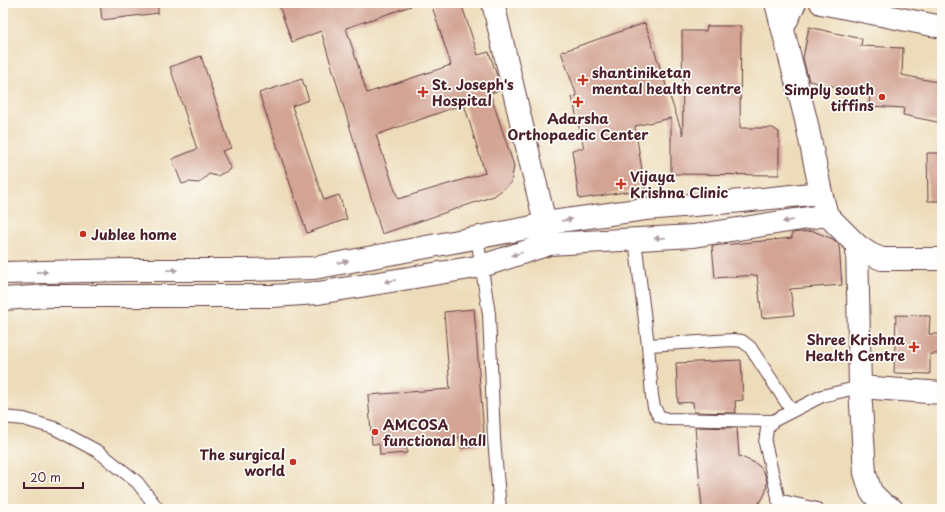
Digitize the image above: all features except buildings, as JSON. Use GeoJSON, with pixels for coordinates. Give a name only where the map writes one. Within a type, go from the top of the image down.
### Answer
{"type":"FeatureCollection","features":[{"type":"Feature","properties":{"kind":"street"},"geometry":{"type":"LineString","coordinates":[[493,3],[549,244]]}},
{"type":"Feature","properties":{"kind":"street"},"geometry":{"type":"LineString","coordinates":[[776,3],[806,120],[827,215],[857,246],[882,259],[942,259]]}},
{"type":"Feature","properties":{"kind":"street"},"geometry":{"type":"LineString","coordinates":[[783,28],[795,3]]}},
{"type":"Feature","properties":{"kind":"street"},"geometry":{"type":"LineString","coordinates":[[821,3],[942,27]]}},
{"type":"Feature","properties":{"kind":"street"},"geometry":{"type":"LineString","coordinates":[[3,273],[314,268],[528,228],[545,223],[645,209],[821,193]]}},
{"type":"Feature","properties":{"kind":"street"},"geometry":{"type":"LineString","coordinates":[[3,299],[49,296],[273,296],[318,293],[482,266],[549,244],[693,236],[827,215]]}},
{"type":"Feature","properties":{"kind":"street"},"geometry":{"type":"LineString","coordinates":[[857,246],[860,387],[865,473],[871,492],[883,508]]}},
{"type":"Feature","properties":{"kind":"street"},"geometry":{"type":"LineString","coordinates":[[314,268],[318,293]]}},
{"type":"Feature","properties":{"kind":"street"},"geometry":{"type":"LineString","coordinates":[[860,387],[942,393]]}},
{"type":"Feature","properties":{"kind":"lane"},"geometry":{"type":"LineString","coordinates":[[477,237],[489,314],[494,439],[500,509]]}},
{"type":"Feature","properties":{"kind":"lane"},"geometry":{"type":"LineString","coordinates":[[635,240],[648,345],[652,396],[654,407],[659,416],[667,419],[773,421]]}},
{"type":"Feature","properties":{"kind":"lane"},"geometry":{"type":"LineString","coordinates":[[648,345],[733,340],[742,341],[750,347],[792,411]]}},
{"type":"Feature","properties":{"kind":"lane"},"geometry":{"type":"LineString","coordinates":[[816,509],[780,504],[765,443],[767,429],[773,421],[822,396],[860,387]]}},
{"type":"Feature","properties":{"kind":"lane"},"geometry":{"type":"LineString","coordinates":[[3,417],[24,419],[54,428],[99,452],[137,482],[158,509]]}},
{"type":"Feature","properties":{"kind":"place","name":"shantiniketan mental health centre"},"geometry":{"type":"Point","coordinates":[583,80]}},
{"type":"Feature","properties":{"kind":"place","name":"St. Joseph's Hospital"},"geometry":{"type":"Point","coordinates":[423,92]}},
{"type":"Feature","properties":{"kind":"place","name":"Simply south tiffins"},"geometry":{"type":"Point","coordinates":[882,97]}},
{"type":"Feature","properties":{"kind":"place","name":"Adarsha Orthopaedic Center"},"geometry":{"type":"Point","coordinates":[578,102]}},
{"type":"Feature","properties":{"kind":"place","name":"Vijaya Krishna Clinic"},"geometry":{"type":"Point","coordinates":[621,184]}},
{"type":"Feature","properties":{"kind":"place","name":"Jublee home"},"geometry":{"type":"Point","coordinates":[83,234]}},
{"type":"Feature","properties":{"kind":"place","name":"Shree Krishna Health Centre"},"geometry":{"type":"Point","coordinates":[914,347]}},
{"type":"Feature","properties":{"kind":"place","name":"AMCOSA functional hall"},"geometry":{"type":"Point","coordinates":[375,432]}},
{"type":"Feature","properties":{"kind":"place","name":"The surgical world"},"geometry":{"type":"Point","coordinates":[293,462]}}]}
